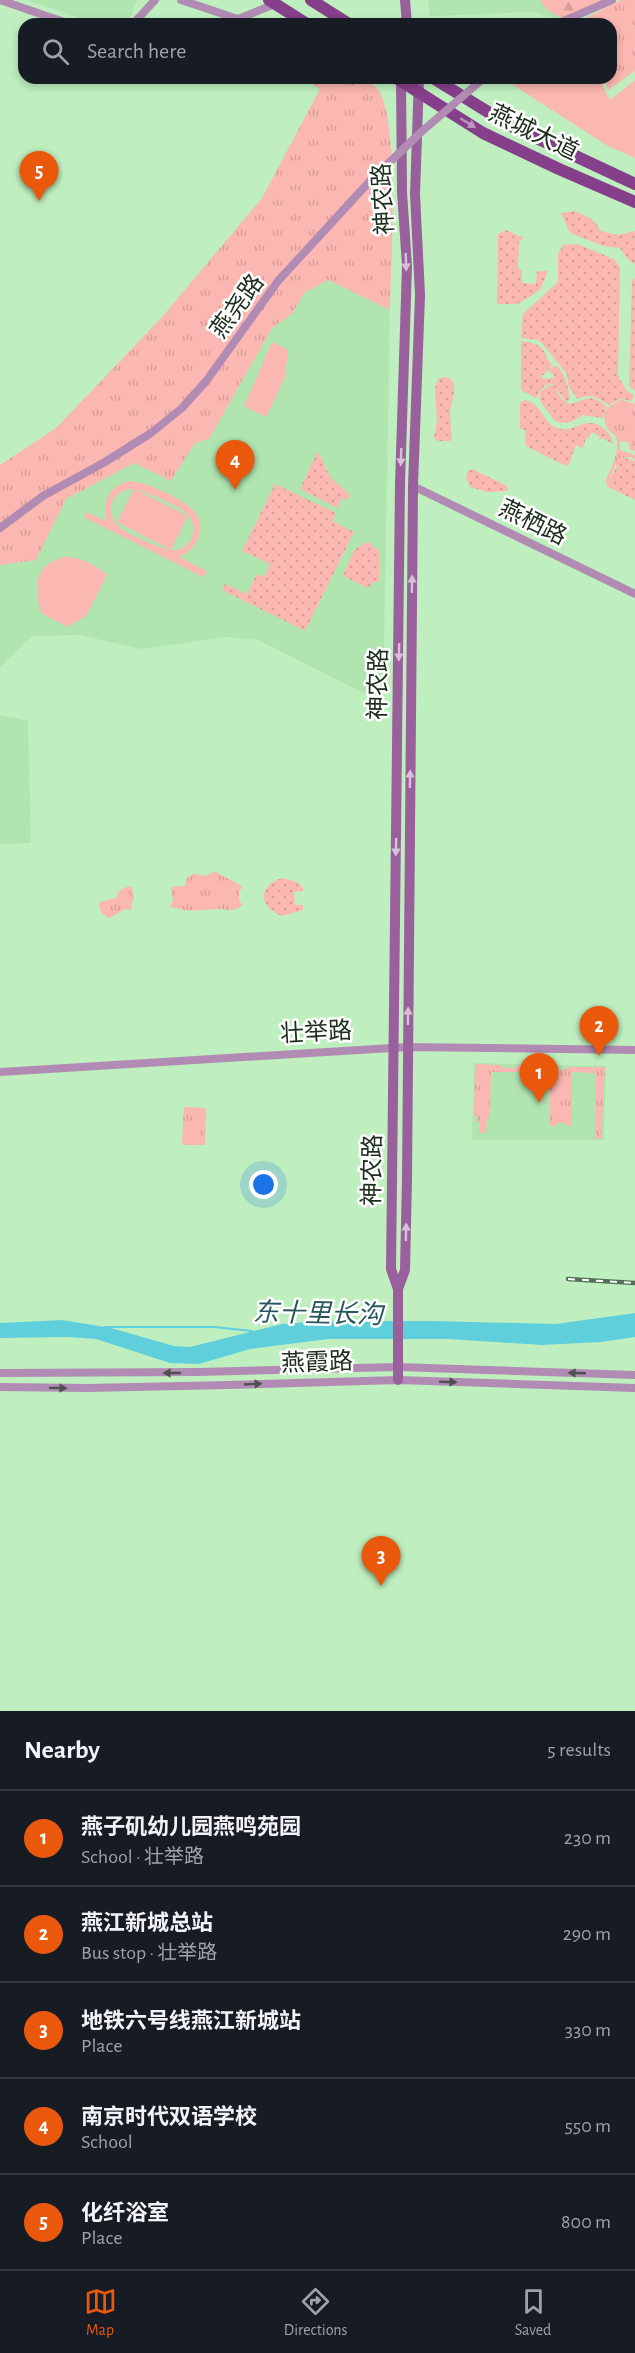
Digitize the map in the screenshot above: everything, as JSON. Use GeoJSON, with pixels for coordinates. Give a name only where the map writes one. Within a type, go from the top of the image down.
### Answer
{"type":"FeatureCollection","features":[{"type":"Feature","properties":{"kind":"main road"},"geometry":{"type":"LineString","coordinates":[[311,0],[340,18]]}},
{"type":"Feature","properties":{"kind":"main road"},"geometry":{"type":"LineString","coordinates":[[272,2],[297,18]]}},
{"type":"Feature","properties":{"kind":"main road","name":"燕城大道"},"geometry":{"type":"LineString","coordinates":[[406,84],[483,133],[635,202]]}},
{"type":"Feature","properties":{"kind":"main road","name":"燕城大道"},"geometry":{"type":"LineString","coordinates":[[443,84],[509,125],[635,184]]}},
{"type":"Feature","properties":{"kind":"street"},"geometry":{"type":"LineString","coordinates":[[0,0],[52,18]]}},
{"type":"Feature","properties":{"kind":"street"},"geometry":{"type":"LineString","coordinates":[[138,18],[155,0]]}},
{"type":"Feature","properties":{"kind":"street"},"geometry":{"type":"LineString","coordinates":[[181,0],[234,18]]}},
{"type":"Feature","properties":{"kind":"street"},"geometry":{"type":"LineString","coordinates":[[405,0],[406,18]]}},
{"type":"Feature","properties":{"kind":"street"},"geometry":{"type":"LineString","coordinates":[[571,18],[612,0]]}},
{"type":"Feature","properties":{"kind":"street"},"geometry":{"type":"LineString","coordinates":[[239,18],[272,2]]}},
{"type":"Feature","properties":{"kind":"street","name":"神农路"},"geometry":{"type":"LineString","coordinates":[[398,1289],[391,1269],[400,484],[407,266],[399,84]]}},
{"type":"Feature","properties":{"kind":"street","name":"神农路"},"geometry":{"type":"LineString","coordinates":[[398,1380],[398,1289],[405,1270],[413,486],[420,294],[415,194],[419,84]]}},
{"type":"Feature","properties":{"kind":"street","name":"燕尧路"},"geometry":{"type":"LineString","coordinates":[[0,528],[43,496],[105,462],[151,433],[182,408],[207,380],[278,281],[369,182],[420,133],[477,84]]}},
{"type":"Feature","properties":{"kind":"street","name":"燕栖路"},"geometry":{"type":"LineString","coordinates":[[413,486],[635,594]]}},
{"type":"Feature","properties":{"kind":"street","name":"壮举路"},"geometry":{"type":"LineString","coordinates":[[0,1071],[395,1047],[635,1050]]}},
{"type":"Feature","properties":{"kind":"street","name":"燕霞路"},"geometry":{"type":"LineString","coordinates":[[0,1373],[199,1372],[398,1367],[635,1375]]}},
{"type":"Feature","properties":{"kind":"street","name":"燕霞路"},"geometry":{"type":"LineString","coordinates":[[0,1387],[205,1386],[398,1380],[635,1388]]}},
{"type":"Feature","properties":{"kind":"shaded area"},"geometry":{"type":"Polygon","coordinates":[[[26,0],[137,0],[129,18],[81,18],[26,0]]]}},
{"type":"Feature","properties":{"kind":"shaded area"},"geometry":{"type":"Polygon","coordinates":[[[428,0],[593,0],[556,18],[534,12],[430,16],[428,0]]]}},
{"type":"Feature","properties":{"kind":"shaded area"},"geometry":{"type":"Polygon","coordinates":[[[328,280],[390,310],[383,703],[258,640],[226,637],[142,649],[79,635],[32,636],[0,667],[0,565],[36,560],[66,499],[134,463],[171,481],[195,442],[225,411],[272,328],[292,314],[304,293],[328,280]]]}},
{"type":"Feature","properties":{"kind":"shaded area"},"geometry":{"type":"Polygon","coordinates":[[[0,715],[28,721],[31,843],[0,844],[0,715]]]}},
{"type":"Feature","properties":{"kind":"shaded area"},"geometry":{"type":"Polygon","coordinates":[[[474,1063],[606,1066],[604,1140],[472,1140],[474,1063]]]}},
{"type":"Feature","properties":{"kind":"green space"},"geometry":{"type":"Polygon","coordinates":[[[540,0],[606,0],[572,18],[561,18],[546,9],[540,0]]]}},
{"type":"Feature","properties":{"kind":"green space"},"geometry":{"type":"Polygon","coordinates":[[[621,0],[635,0],[635,71],[617,84],[617,18],[586,18],[621,0]]]}},
{"type":"Feature","properties":{"kind":"green space"},"geometry":{"type":"Polygon","coordinates":[[[635,80],[635,158],[608,146],[513,85],[602,84],[610,100],[635,80]]]}},
{"type":"Feature","properties":{"kind":"green space"},"geometry":{"type":"Polygon","coordinates":[[[312,84],[372,84],[383,101],[389,125],[392,157],[390,310],[328,280],[304,293],[292,314],[272,328],[209,439],[195,443],[171,481],[134,463],[66,499],[36,560],[0,565],[0,465],[56,428],[162,317],[262,198],[320,89],[312,84]]]}},
{"type":"Feature","properties":{"kind":"green space"},"geometry":{"type":"Polygon","coordinates":[[[606,84],[617,84],[608,90],[606,84]]]}},
{"type":"Feature","properties":{"kind":"green space"},"geometry":{"type":"Polygon","coordinates":[[[574,211],[593,221],[600,231],[618,235],[635,231],[635,264],[628,260],[620,248],[603,246],[570,233],[561,213],[574,211]]]}},
{"type":"Feature","properties":{"kind":"green space"},"geometry":{"type":"Polygon","coordinates":[[[506,230],[524,238],[519,241],[518,269],[522,269],[522,283],[536,284],[537,271],[548,271],[540,290],[518,304],[497,304],[498,234],[506,230]]]}},
{"type":"Feature","properties":{"kind":"green space"},"geometry":{"type":"Polygon","coordinates":[[[577,244],[614,259],[620,267],[618,376],[627,391],[634,395],[632,401],[620,399],[608,405],[593,396],[577,399],[568,385],[567,374],[541,342],[521,338],[523,314],[558,282],[558,254],[563,245],[577,244]]]}},
{"type":"Feature","properties":{"kind":"green space"},"geometry":{"type":"Polygon","coordinates":[[[635,278],[635,391],[629,386],[632,280],[635,278]]]}},
{"type":"Feature","properties":{"kind":"green space"},"geometry":{"type":"Polygon","coordinates":[[[521,341],[537,345],[545,352],[552,365],[544,375],[541,375],[543,379],[554,378],[554,375],[548,371],[555,365],[561,371],[566,381],[570,400],[566,401],[552,384],[540,390],[536,398],[521,390],[521,341]]]}},
{"type":"Feature","properties":{"kind":"green space"},"geometry":{"type":"Polygon","coordinates":[[[272,342],[288,350],[285,377],[266,417],[244,406],[272,342]]]}},
{"type":"Feature","properties":{"kind":"green space"},"geometry":{"type":"Polygon","coordinates":[[[448,377],[454,384],[450,413],[452,438],[450,441],[438,441],[434,438],[437,421],[435,387],[439,378],[448,377]]]}},
{"type":"Feature","properties":{"kind":"green space"},"geometry":{"type":"Polygon","coordinates":[[[550,385],[554,386],[561,398],[569,404],[589,398],[601,402],[607,407],[603,418],[583,415],[571,422],[560,423],[554,420],[540,401],[540,392],[550,385]]]}},
{"type":"Feature","properties":{"kind":"green space"},"geometry":{"type":"Polygon","coordinates":[[[525,400],[536,406],[548,422],[557,428],[569,429],[586,423],[597,424],[608,433],[613,444],[602,438],[599,440],[600,436],[591,432],[583,448],[576,445],[569,464],[566,466],[526,446],[525,430],[520,429],[520,403],[525,400]]]}},
{"type":"Feature","properties":{"kind":"green space"},"geometry":{"type":"Polygon","coordinates":[[[622,400],[635,404],[635,451],[630,450],[628,442],[623,441],[620,442],[620,450],[635,455],[635,459],[618,458],[608,483],[605,482],[614,460],[617,443],[616,436],[607,427],[605,416],[610,406],[622,400]]]}},
{"type":"Feature","properties":{"kind":"green space"},"geometry":{"type":"Polygon","coordinates":[[[318,451],[330,477],[350,495],[347,500],[342,498],[337,508],[300,489],[318,451]]]}},
{"type":"Feature","properties":{"kind":"green space"},"geometry":{"type":"Polygon","coordinates":[[[619,456],[635,461],[635,500],[606,486],[617,466],[614,463],[619,456]]]}},
{"type":"Feature","properties":{"kind":"green space"},"geometry":{"type":"Polygon","coordinates":[[[472,469],[507,486],[508,491],[488,492],[470,487],[466,478],[468,471],[472,469]]]}},
{"type":"Feature","properties":{"kind":"green space"},"geometry":{"type":"Polygon","coordinates":[[[129,481],[154,487],[182,501],[194,511],[200,524],[200,531],[191,549],[179,557],[207,571],[203,577],[84,517],[87,512],[106,521],[106,501],[112,491],[122,483],[129,481]],[[134,489],[123,491],[113,500],[111,512],[117,525],[136,537],[163,548],[176,550],[188,544],[193,530],[187,514],[168,502],[134,489]]]}},
{"type":"Feature","properties":{"kind":"green space"},"geometry":{"type":"Polygon","coordinates":[[[275,484],[336,513],[332,521],[354,532],[305,631],[222,590],[225,584],[247,594],[257,574],[264,577],[270,564],[242,551],[275,484]]]}},
{"type":"Feature","properties":{"kind":"green space"},"geometry":{"type":"Polygon","coordinates":[[[134,489],[188,516],[171,550],[117,522],[134,489]]]}},
{"type":"Feature","properties":{"kind":"green space"},"geometry":{"type":"Polygon","coordinates":[[[365,543],[372,543],[373,548],[379,549],[379,581],[372,583],[368,588],[343,576],[354,550],[365,543]]]}},
{"type":"Feature","properties":{"kind":"green space"},"geometry":{"type":"Polygon","coordinates":[[[64,557],[87,562],[107,575],[86,616],[67,627],[41,613],[37,594],[41,571],[46,565],[64,557]]]}},
{"type":"Feature","properties":{"kind":"green space"},"geometry":{"type":"Polygon","coordinates":[[[214,871],[242,887],[239,892],[239,901],[243,905],[232,910],[183,910],[170,907],[173,900],[171,887],[185,886],[187,878],[193,874],[207,876],[214,871]]]}},
{"type":"Feature","properties":{"kind":"green space"},"geometry":{"type":"Polygon","coordinates":[[[282,878],[297,882],[303,888],[303,891],[294,892],[295,905],[303,905],[303,910],[282,916],[274,912],[265,902],[265,891],[268,886],[282,878]]]}},
{"type":"Feature","properties":{"kind":"green space"},"geometry":{"type":"Polygon","coordinates":[[[132,887],[134,899],[132,909],[123,910],[110,918],[103,914],[100,910],[100,902],[116,898],[120,890],[132,887]]]}},
{"type":"Feature","properties":{"kind":"green space"},"geometry":{"type":"Polygon","coordinates":[[[475,1064],[501,1065],[502,1068],[516,1068],[517,1065],[543,1065],[548,1069],[563,1070],[569,1067],[605,1067],[601,1139],[595,1139],[596,1073],[572,1072],[572,1126],[557,1123],[556,1126],[550,1126],[550,1081],[542,1080],[541,1072],[535,1072],[535,1080],[531,1080],[530,1072],[491,1072],[490,1117],[487,1118],[486,1133],[479,1133],[480,1122],[477,1122],[477,1116],[474,1115],[475,1064]]]}},
{"type":"Feature","properties":{"kind":"green space"},"geometry":{"type":"Polygon","coordinates":[[[184,1107],[206,1108],[205,1145],[183,1145],[184,1107]]]}},
{"type":"Feature","properties":{"kind":"water"},"geometry":{"type":"Polygon","coordinates":[[[635,1313],[635,1337],[601,1342],[542,1345],[448,1339],[328,1339],[250,1349],[199,1364],[170,1363],[96,1339],[0,1338],[0,1323],[62,1320],[111,1328],[174,1346],[190,1347],[282,1324],[321,1321],[556,1324],[635,1313]]]}},
{"type":"Feature","properties":{"kind":"waterway","name":"东十里长沟"},"geometry":{"type":"LineString","coordinates":[[105,1327],[214,1327],[252,1331]]}},
{"type":"Feature","properties":{"kind":"railway"},"geometry":{"type":"LineString","coordinates":[[568,1279],[635,1283]]}},
{"type":"Feature","properties":{"kind":"place","name":"化纤浴室"},"geometry":{"type":"Point","coordinates":[39,201]}},
{"type":"Feature","properties":{"kind":"place","name":"南京时代双语学校"},"geometry":{"type":"Point","coordinates":[235,490]}},
{"type":"Feature","properties":{"kind":"place","name":"燕江新城总站"},"geometry":{"type":"Point","coordinates":[599,1056]}},
{"type":"Feature","properties":{"kind":"place","name":"燕子矶幼儿园燕鸣苑园"},"geometry":{"type":"Point","coordinates":[539,1103]}},
{"type":"Feature","properties":{"kind":"place","name":"地铁六号线燕江新城站"},"geometry":{"type":"Point","coordinates":[381,1586]}}]}
